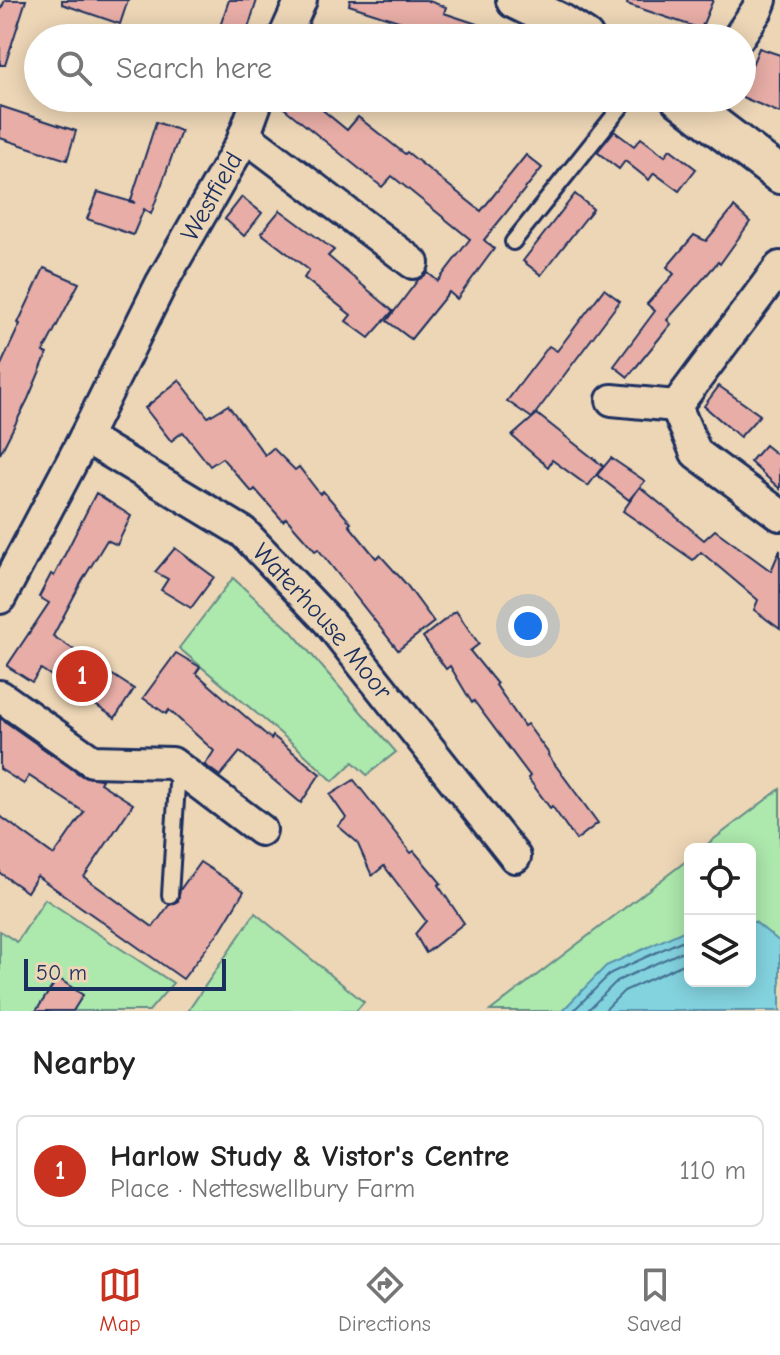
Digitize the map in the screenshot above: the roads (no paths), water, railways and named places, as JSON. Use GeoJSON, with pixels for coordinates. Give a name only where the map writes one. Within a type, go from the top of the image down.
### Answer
{"type":"FeatureCollection","features":[{"type":"Feature","properties":{"kind":"street"},"geometry":{"type":"LineString","coordinates":[[290,24],[301,0]]}},
{"type":"Feature","properties":{"kind":"street"},"geometry":{"type":"LineString","coordinates":[[515,0],[563,24]]}},
{"type":"Feature","properties":{"kind":"street"},"geometry":{"type":"LineString","coordinates":[[748,24],[761,0]]}},
{"type":"Feature","properties":{"kind":"street","name":"Westfield"},"geometry":{"type":"LineString","coordinates":[[85,437],[161,284],[242,142],[248,112]]}},
{"type":"Feature","properties":{"kind":"street"},"geometry":{"type":"LineString","coordinates":[[703,112],[780,175]]}},
{"type":"Feature","properties":{"kind":"street"},"geometry":{"type":"LineString","coordinates":[[244,135],[413,263]]}},
{"type":"Feature","properties":{"kind":"street"},"geometry":{"type":"LineString","coordinates":[[676,406],[780,267]]}},
{"type":"Feature","properties":{"kind":"street"},"geometry":{"type":"LineString","coordinates":[[612,400],[676,406]]}},
{"type":"Feature","properties":{"kind":"street"},"geometry":{"type":"LineString","coordinates":[[676,406],[696,453],[780,515]]}},
{"type":"Feature","properties":{"kind":"street"},"geometry":{"type":"LineString","coordinates":[[0,598],[85,437]]}},
{"type":"Feature","properties":{"kind":"street","name":"Waterhouse Moor"},"geometry":{"type":"LineString","coordinates":[[85,437],[243,532],[328,621],[515,857]]}},
{"type":"Feature","properties":{"kind":"street"},"geometry":{"type":"LineString","coordinates":[[0,696],[92,761],[172,763],[261,830]]}},
{"type":"Feature","properties":{"kind":"lane"},"geometry":{"type":"LineString","coordinates":[[513,242],[617,112]]}},
{"type":"Feature","properties":{"kind":"lane"},"geometry":{"type":"LineString","coordinates":[[170,895],[178,767]]}},
{"type":"Feature","properties":{"kind":"water"},"geometry":{"type":"Polygon","coordinates":[[[756,923],[780,942],[780,1011],[562,1011],[606,966],[684,931],[684,987],[756,987],[756,923]]]}},
{"type":"Feature","properties":{"kind":"place","name":"Harlow Study & Vistor's Centre"},"geometry":{"type":"Point","coordinates":[82,676]}}]}
